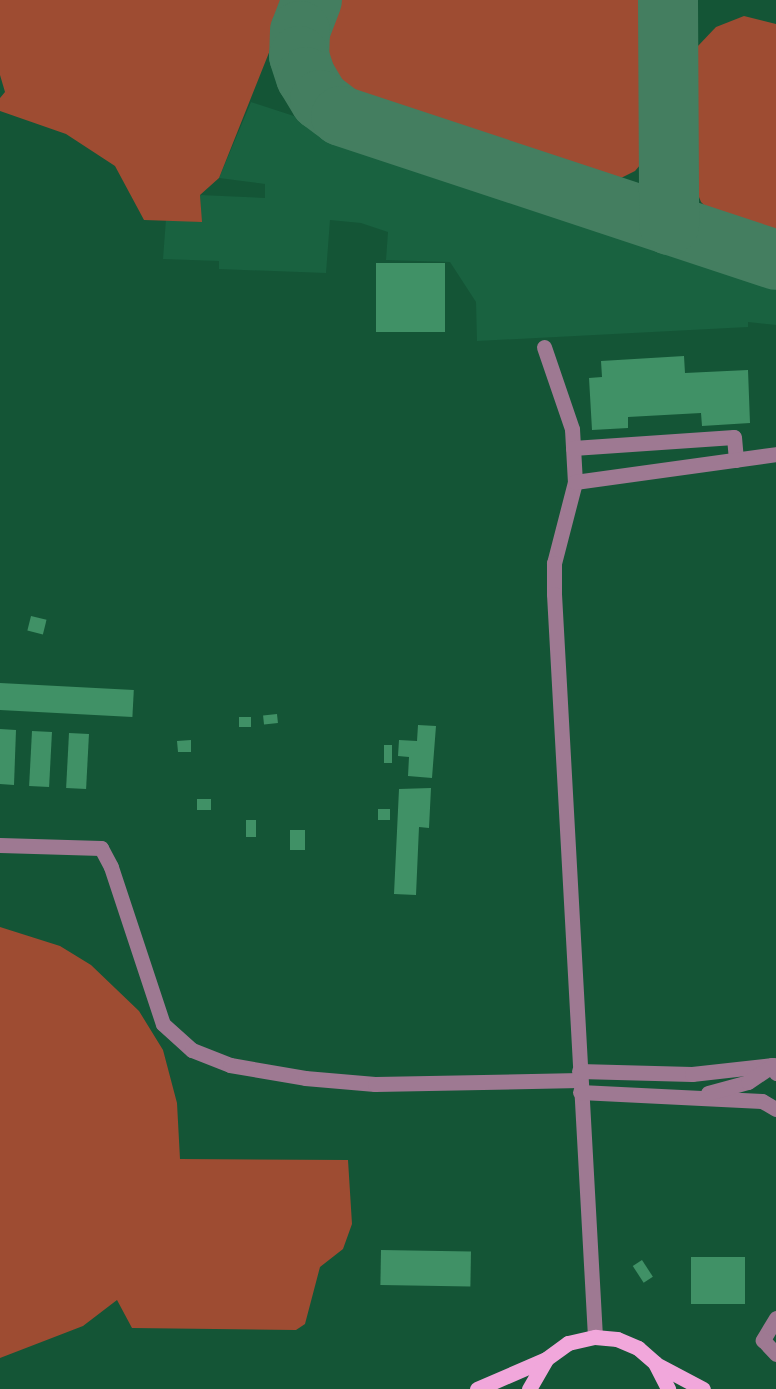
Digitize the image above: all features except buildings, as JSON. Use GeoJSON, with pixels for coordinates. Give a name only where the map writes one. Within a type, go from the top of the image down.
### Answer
{"type":"FeatureCollection","features":[{"type":"Feature","properties":{"kind":"main road"},"geometry":{"type":"LineString","coordinates":[[477,1389],[546,1359],[568,1343],[595,1337],[617,1339],[638,1348],[655,1363],[704,1389]]}},
{"type":"Feature","properties":{"kind":"main road"},"geometry":{"type":"LineString","coordinates":[[529,1389],[546,1359]]}},
{"type":"Feature","properties":{"kind":"main road"},"geometry":{"type":"LineString","coordinates":[[655,1363],[668,1389]]}},
{"type":"Feature","properties":{"kind":"street"},"geometry":{"type":"LineString","coordinates":[[544,347],[572,429],[575,482],[554,563],[554,594],[595,1337]]}},
{"type":"Feature","properties":{"kind":"street"},"geometry":{"type":"LineString","coordinates":[[573,448],[734,437],[736,460]]}},
{"type":"Feature","properties":{"kind":"street"},"geometry":{"type":"LineString","coordinates":[[575,482],[776,454]]}},
{"type":"Feature","properties":{"kind":"street"},"geometry":{"type":"LineString","coordinates":[[0,845],[101,848],[111,867],[163,1024],[192,1050],[230,1065],[355,1082],[580,1081],[775,1067]]}},
{"type":"Feature","properties":{"kind":"street"},"geometry":{"type":"LineString","coordinates":[[696,1097],[748,1082],[775,1067]]}},
{"type":"Feature","properties":{"kind":"street"},"geometry":{"type":"LineString","coordinates":[[580,1081],[696,1097],[762,1101],[776,1109]]}},
{"type":"Feature","properties":{"kind":"street"},"geometry":{"type":"LineString","coordinates":[[776,1318],[763,1340],[776,1354]]}},
{"type":"Feature","properties":{"kind":"shaded area"},"geometry":{"type":"Polygon","coordinates":[[[0,0],[290,0],[219,178],[200,195],[202,222],[144,220],[115,166],[66,134],[0,111],[0,98],[5,92],[0,75],[0,0]]]}},
{"type":"Feature","properties":{"kind":"shaded area"},"geometry":{"type":"Polygon","coordinates":[[[331,0],[646,0],[651,12],[652,144],[647,157],[635,171],[619,179],[599,181],[353,101],[326,69],[321,48],[331,0]]]}},
{"type":"Feature","properties":{"kind":"shaded area"},"geometry":{"type":"Polygon","coordinates":[[[744,16],[776,24],[776,238],[719,220],[701,202],[691,177],[687,63],[697,47],[716,27],[744,16]]]}},
{"type":"Feature","properties":{"kind":"shaded area"},"geometry":{"type":"Polygon","coordinates":[[[251,102],[776,273],[776,325],[748,322],[748,327],[477,341],[476,302],[450,262],[386,260],[388,232],[361,223],[330,220],[326,273],[219,269],[219,261],[163,259],[166,219],[201,222],[200,195],[265,198],[265,184],[219,178],[251,102]]]}},
{"type":"Feature","properties":{"kind":"shaded area"},"geometry":{"type":"Polygon","coordinates":[[[0,927],[60,946],[91,965],[139,1011],[163,1050],[177,1103],[180,1159],[348,1160],[352,1224],[343,1249],[320,1267],[305,1324],[296,1330],[132,1328],[117,1300],[83,1326],[0,1358],[0,927]]]}},
{"type":"Feature","properties":{"kind":"taxiway"},"geometry":{"type":"LineString","coordinates":[[312,0],[300,31],[299,56],[306,77],[320,100],[341,116],[776,260]]}},
{"type":"Feature","properties":{"kind":"taxiway"},"geometry":{"type":"LineString","coordinates":[[668,0],[669,225]]}}]}
